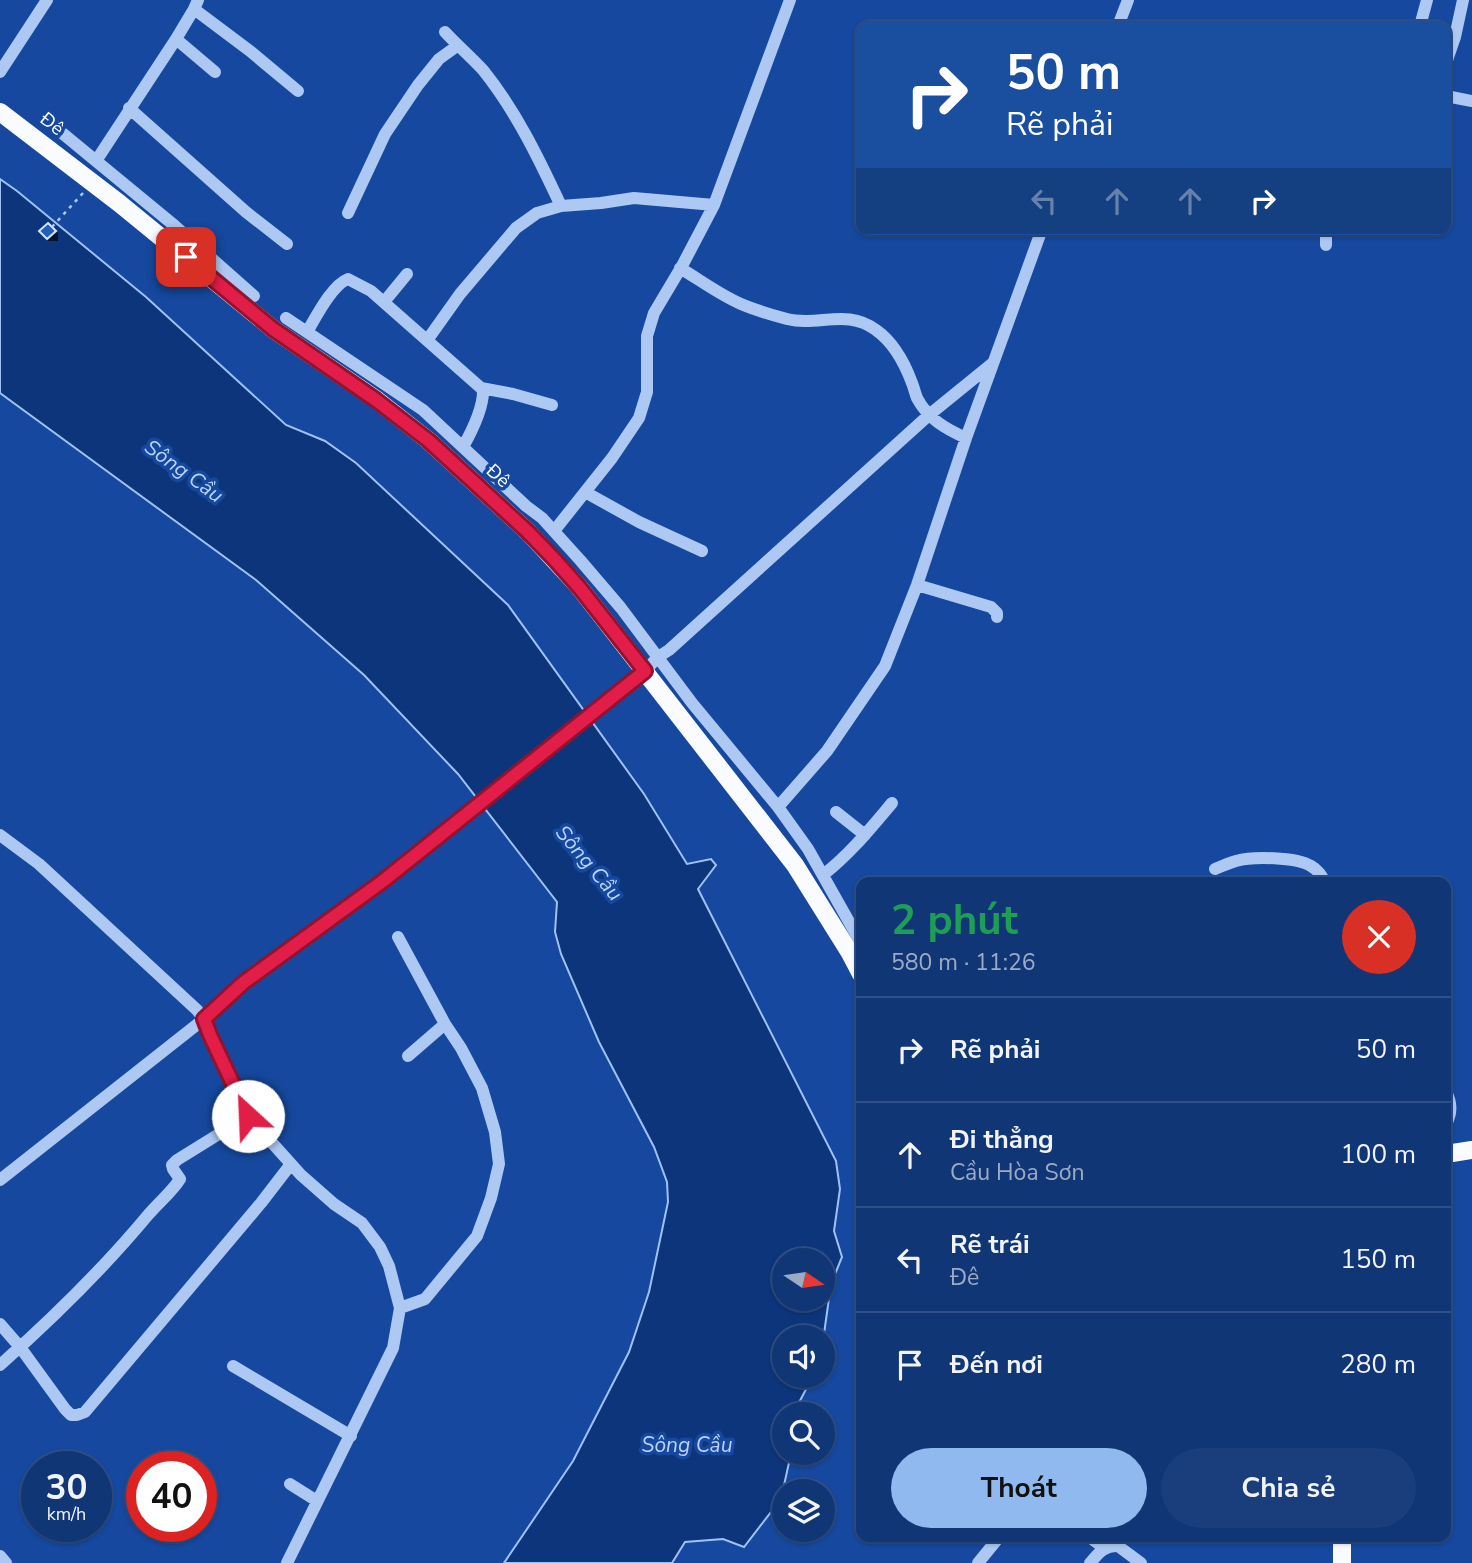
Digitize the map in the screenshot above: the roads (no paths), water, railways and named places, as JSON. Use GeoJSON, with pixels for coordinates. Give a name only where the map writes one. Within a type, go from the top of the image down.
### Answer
{"type":"FeatureCollection","features":[{"type":"Feature","properties":{"kind":"main road","name":"Đê"},"geometry":{"type":"LineString","coordinates":[[0,112],[119,202],[273,329],[376,400],[429,441],[528,532],[651,664],[795,865],[856,964]]}},
{"type":"Feature","properties":{"kind":"main road"},"geometry":{"type":"LineString","coordinates":[[1451,1153],[1472,1150]]}},
{"type":"Feature","properties":{"kind":"main road"},"geometry":{"type":"LineString","coordinates":[[1342,1542],[1342,1563]]}},
{"type":"Feature","properties":{"kind":"street"},"geometry":{"type":"LineString","coordinates":[[0,72],[47,0]]}},
{"type":"Feature","properties":{"kind":"street"},"geometry":{"type":"LineString","coordinates":[[554,531],[612,458],[639,418],[647,392],[647,336],[654,313],[714,205],[790,0]]}},
{"type":"Feature","properties":{"kind":"street"},"geometry":{"type":"LineString","coordinates":[[1120,21],[1128,0]]}},
{"type":"Feature","properties":{"kind":"street"},"geometry":{"type":"LineString","coordinates":[[1421,21],[1427,0]]}},
{"type":"Feature","properties":{"kind":"street"},"geometry":{"type":"LineString","coordinates":[[1451,49],[1463,0]]}},
{"type":"Feature","properties":{"kind":"street"},"geometry":{"type":"LineString","coordinates":[[96,161],[196,5],[298,91]]}},
{"type":"Feature","properties":{"kind":"street"},"geometry":{"type":"LineString","coordinates":[[445,32],[481,69],[512,110],[561,206]]}},
{"type":"Feature","properties":{"kind":"street"},"geometry":{"type":"LineString","coordinates":[[176,39],[215,72]]}},
{"type":"Feature","properties":{"kind":"street"},"geometry":{"type":"LineString","coordinates":[[348,212],[385,134],[439,59],[457,46]]}},
{"type":"Feature","properties":{"kind":"street"},"geometry":{"type":"LineString","coordinates":[[1451,97],[1472,101]]}},
{"type":"Feature","properties":{"kind":"street"},"geometry":{"type":"LineString","coordinates":[[129,108],[246,212],[287,244]]}},
{"type":"Feature","properties":{"kind":"street"},"geometry":{"type":"LineString","coordinates":[[56,128],[175,226],[254,296]]}},
{"type":"Feature","properties":{"kind":"street"},"geometry":{"type":"LineString","coordinates":[[428,340],[460,295],[516,228],[537,214],[561,206],[634,198],[714,205]]}},
{"type":"Feature","properties":{"kind":"street"},"geometry":{"type":"LineString","coordinates":[[778,807],[827,751],[886,666],[1040,235]]}},
{"type":"Feature","properties":{"kind":"street"},"geometry":{"type":"LineString","coordinates":[[1326,235],[1326,245]]}},
{"type":"Feature","properties":{"kind":"street"},"geometry":{"type":"LineString","coordinates":[[680,268],[741,304],[789,319],[807,322],[847,318],[876,329],[901,359],[917,398],[929,415],[942,427],[966,438]]}},
{"type":"Feature","properties":{"kind":"street"},"geometry":{"type":"LineString","coordinates":[[384,302],[407,274]]}},
{"type":"Feature","properties":{"kind":"street"},"geometry":{"type":"LineString","coordinates":[[307,332],[341,282],[348,279],[371,291],[483,389],[552,405]]}},
{"type":"Feature","properties":{"kind":"street"},"geometry":{"type":"LineString","coordinates":[[286,318],[423,410],[542,518],[621,608],[651,664],[700,713],[778,807],[807,849],[856,934]]}},
{"type":"Feature","properties":{"kind":"street"},"geometry":{"type":"LineString","coordinates":[[0,1180],[204,1019],[243,983],[383,881],[669,650],[929,415],[993,363]]}},
{"type":"Feature","properties":{"kind":"street"},"geometry":{"type":"LineString","coordinates":[[463,447],[477,417],[483,389]]}},
{"type":"Feature","properties":{"kind":"street"},"geometry":{"type":"LineString","coordinates":[[585,492],[639,522],[702,551]]}},
{"type":"Feature","properties":{"kind":"street"},"geometry":{"type":"LineString","coordinates":[[917,585],[991,607],[997,617]]}},
{"type":"Feature","properties":{"kind":"street"},"geometry":{"type":"LineString","coordinates":[[823,876],[842,861],[892,803]]}},
{"type":"Feature","properties":{"kind":"street"},"geometry":{"type":"LineString","coordinates":[[836,812],[865,835]]}},
{"type":"Feature","properties":{"kind":"street"},"geometry":{"type":"LineString","coordinates":[[0,835],[39,864],[197,1010],[204,1019],[248,1116],[301,1175],[334,1204],[362,1223],[380,1247],[389,1266],[400,1308],[393,1348],[287,1563]]}},
{"type":"Feature","properties":{"kind":"street"},"geometry":{"type":"LineString","coordinates":[[1215,869],[1237,860],[1281,858],[1309,864],[1322,877]]}},
{"type":"Feature","properties":{"kind":"street"},"geometry":{"type":"LineString","coordinates":[[398,937],[482,1088],[495,1132],[499,1164],[491,1198],[477,1236],[425,1299],[400,1308]]}},
{"type":"Feature","properties":{"kind":"street"},"geometry":{"type":"LineString","coordinates":[[408,1056],[445,1024]]}},
{"type":"Feature","properties":{"kind":"street"},"geometry":{"type":"LineString","coordinates":[[0,1365],[65,1304],[177,1183],[180,1179],[172,1164],[248,1116]]}},
{"type":"Feature","properties":{"kind":"street"},"geometry":{"type":"LineString","coordinates":[[0,1324],[71,1415],[85,1412],[291,1164]]}},
{"type":"Feature","properties":{"kind":"street"},"geometry":{"type":"LineString","coordinates":[[233,1366],[351,1436]]}},
{"type":"Feature","properties":{"kind":"street"},"geometry":{"type":"LineString","coordinates":[[290,1484],[317,1501]]}},
{"type":"Feature","properties":{"kind":"street"},"geometry":{"type":"LineString","coordinates":[[978,1563],[995,1542]]}},
{"type":"Feature","properties":{"kind":"street"},"geometry":{"type":"LineString","coordinates":[[1096,1542],[1104,1548]]}},
{"type":"Feature","properties":{"kind":"street"},"geometry":{"type":"LineString","coordinates":[[1090,1563],[1104,1548],[1118,1546],[1141,1563]]}},
{"type":"Feature","properties":{"kind":"street"},"geometry":{"type":"LineString","coordinates":[[0,1556],[6,1563]]}},
{"type":"Feature","properties":{"kind":"water","name":"Sông Cầu"},"geometry":{"type":"Polygon","coordinates":[[[0,179],[146,297],[286,425],[325,441],[356,463],[508,605],[644,794],[687,864],[711,859],[716,865],[698,889],[836,1161],[840,1189],[834,1231],[842,1257],[835,1274],[835,1248],[772,1248],[772,1311],[827,1311],[825,1325],[772,1325],[772,1388],[807,1388],[799,1402],[772,1402],[772,1465],[788,1465],[785,1479],[772,1479],[772,1511],[744,1547],[723,1539],[685,1542],[672,1563],[504,1563],[573,1461],[629,1352],[649,1292],[668,1202],[667,1182],[654,1147],[599,1042],[561,954],[555,932],[557,902],[458,774],[364,675],[256,580],[0,393],[0,179]]]}}]}
